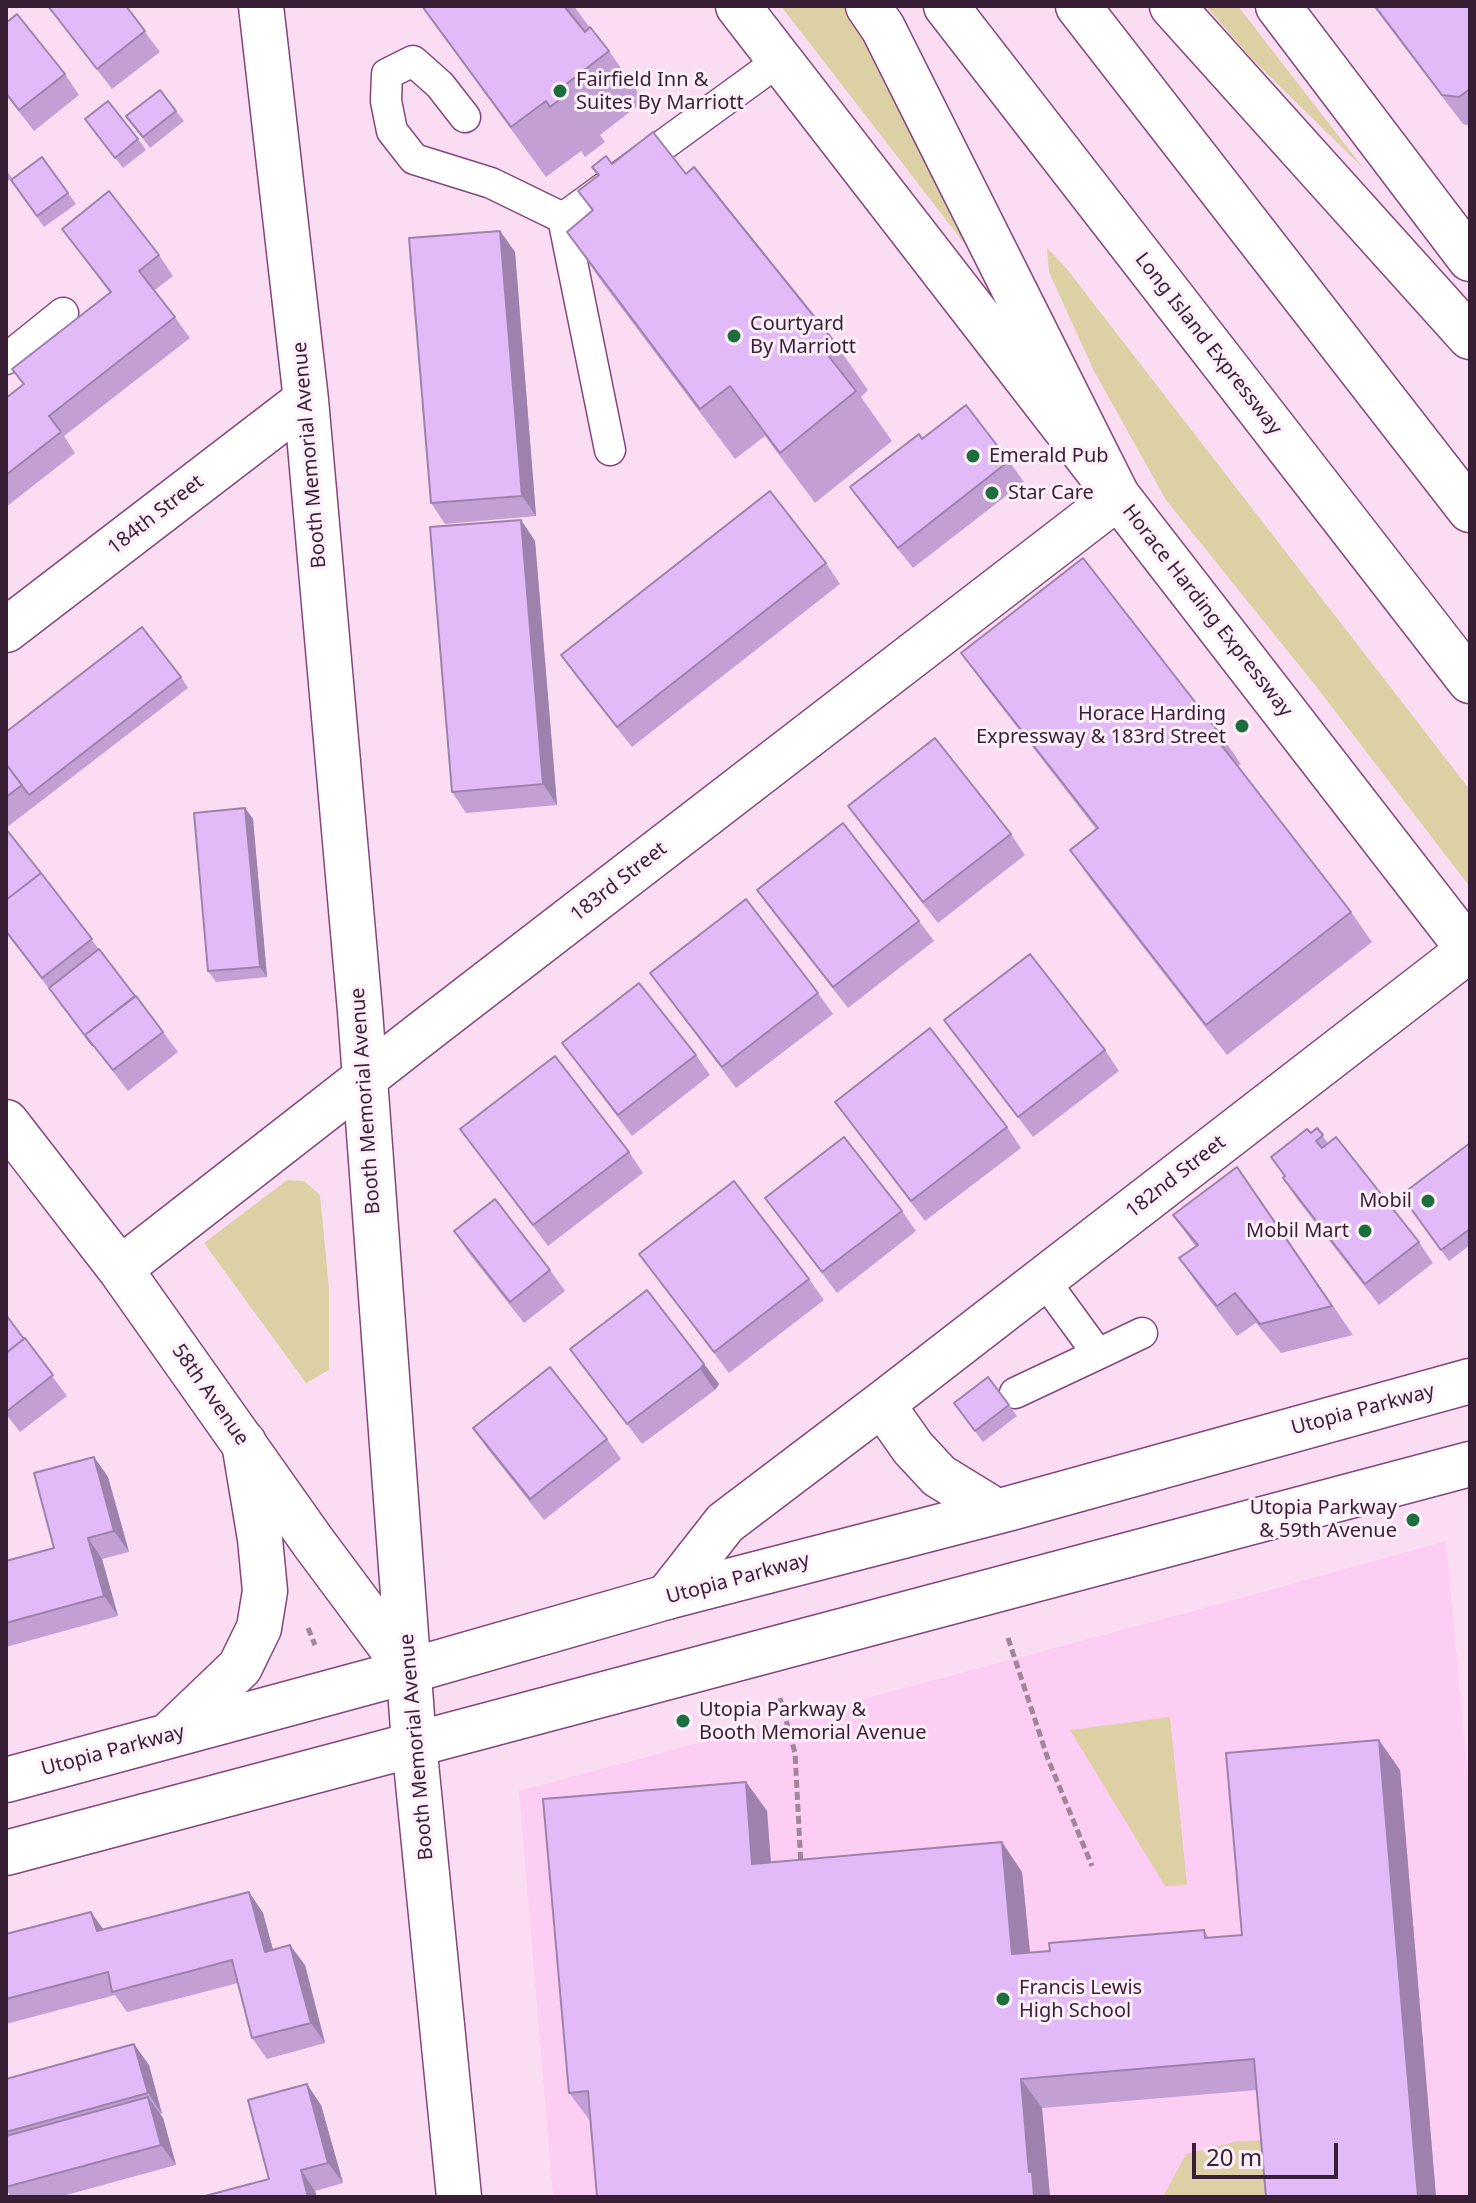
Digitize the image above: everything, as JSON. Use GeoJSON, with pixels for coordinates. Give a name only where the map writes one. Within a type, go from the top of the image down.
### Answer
{"type":"FeatureCollection","features":[{"type":"Feature","properties":{"kind":"main road","name":"Booth Memorial Avenue"},"geometry":{"type":"LineString","coordinates":[[261,6],[306,400],[365,1078],[414,1743],[459,2197]]}},
{"type":"Feature","properties":{"kind":"main road","name":"Horace Harding Expressway"},"geometry":{"type":"LineString","coordinates":[[738,6],[1470,951]]}},
{"type":"Feature","properties":{"kind":"main road"},"geometry":{"type":"LineString","coordinates":[[868,6],[883,28],[1118,497]]}},
{"type":"Feature","properties":{"kind":"main road","name":"Long Island Expressway"},"geometry":{"type":"LineString","coordinates":[[946,6],[1470,681]]}},
{"type":"Feature","properties":{"kind":"main road"},"geometry":{"type":"LineString","coordinates":[[1078,6],[1470,510]]}},
{"type":"Feature","properties":{"kind":"main road"},"geometry":{"type":"LineString","coordinates":[[1172,6],[1470,337]]}},
{"type":"Feature","properties":{"kind":"main road"},"geometry":{"type":"LineString","coordinates":[[1278,6],[1464,241]]}},
{"type":"Feature","properties":{"kind":"main road","name":"184th Street"},"geometry":{"type":"LineString","coordinates":[[6,630],[306,400]]}},
{"type":"Feature","properties":{"kind":"main road","name":"183rd Street"},"geometry":{"type":"LineString","coordinates":[[120,1269],[1118,497]]}},
{"type":"Feature","properties":{"kind":"main road","name":"182nd Street"},"geometry":{"type":"LineString","coordinates":[[667,1597],[725,1523],[1470,951]]}},
{"type":"Feature","properties":{"kind":"main road","name":"58th Avenue"},"geometry":{"type":"LineString","coordinates":[[6,1122],[120,1269],[313,1542],[409,1671]]}},
{"type":"Feature","properties":{"kind":"main road","name":"Utopia Parkway"},"geometry":{"type":"LineString","coordinates":[[6,1780],[409,1671],[667,1597],[996,1511],[1470,1381]]}},
{"type":"Feature","properties":{"kind":"main road"},"geometry":{"type":"LineString","coordinates":[[882,1404],[913,1448],[939,1476],[996,1511]]}},
{"type":"Feature","properties":{"kind":"main road"},"geometry":{"type":"LineString","coordinates":[[168,1736],[240,1667],[259,1628],[265,1591],[244,1443]]}},
{"type":"Feature","properties":{"kind":"main road"},"geometry":{"type":"LineString","coordinates":[[6,1853],[1470,1464]]}},
{"type":"Feature","properties":{"kind":"lane"},"geometry":{"type":"LineString","coordinates":[[563,218],[780,60]]}},
{"type":"Feature","properties":{"kind":"lane"},"geometry":{"type":"LineString","coordinates":[[465,117],[440,85],[413,61],[387,74],[386,101],[392,131],[414,159],[491,183],[563,218]]}},
{"type":"Feature","properties":{"kind":"lane"},"geometry":{"type":"LineString","coordinates":[[563,218],[610,450]]}},
{"type":"Feature","properties":{"kind":"lane"},"geometry":{"type":"LineString","coordinates":[[6,359],[63,313]]}},
{"type":"Feature","properties":{"kind":"lane"},"geometry":{"type":"LineString","coordinates":[[1044,1280],[1098,1354]]}},
{"type":"Feature","properties":{"kind":"lane"},"geometry":{"type":"LineString","coordinates":[[1015,1393],[1142,1333]]}},
{"type":"Feature","properties":{"kind":"path"},"geometry":{"type":"LineString","coordinates":[[1008,1638],[1048,1759],[1092,1866]]}},
{"type":"Feature","properties":{"kind":"path"},"geometry":{"type":"LineString","coordinates":[[780,1698],[795,1753],[802,1875]]}},
{"type":"Feature","properties":{"kind":"shaded area"},"geometry":{"type":"Polygon","coordinates":[[[781,6],[846,6],[974,232],[964,243],[781,6]]]}},
{"type":"Feature","properties":{"kind":"shaded area"},"geometry":{"type":"Polygon","coordinates":[[[1206,6],[1238,6],[1364,169],[1251,58],[1206,6]]]}},
{"type":"Feature","properties":{"kind":"shaded area"},"geometry":{"type":"Polygon","coordinates":[[[1047,248],[1066,268],[1470,790],[1470,887],[1315,685],[1166,500],[1094,371],[1049,272],[1047,248]]]}},
{"type":"Feature","properties":{"kind":"shaded area"},"geometry":{"type":"Polygon","coordinates":[[[287,1180],[304,1181],[320,1195],[329,1289],[329,1370],[306,1383],[204,1243],[287,1180]]]}},
{"type":"Feature","properties":{"kind":"shaded area","name":"Francis Lewis High School"},"geometry":{"type":"Polygon","coordinates":[[[1446,1541],[1470,1801],[1470,2197],[553,2197],[519,1791],[1446,1541]]]}},
{"type":"Feature","properties":{"kind":"shaded area"},"geometry":{"type":"Polygon","coordinates":[[[1170,1717],[1187,1885],[1165,1886],[1070,1730],[1170,1717]]]}},
{"type":"Feature","properties":{"kind":"shaded area"},"geometry":{"type":"Polygon","coordinates":[[[1279,2140],[1284,2197],[1163,2197],[1186,2154],[1239,2141],[1279,2140]]]}},
{"type":"Feature","properties":{"kind":"building"},"geometry":{"type":"Polygon","coordinates":[[[48,6],[126,6],[145,31],[97,69],[48,6]]]}},
{"type":"Feature","properties":{"kind":"building","name":"Fairfield Inn & Suites By Marriott"},"geometry":{"type":"Polygon","coordinates":[[[422,6],[564,6],[585,32],[590,27],[609,51],[565,85],[570,92],[550,107],[546,101],[511,127],[422,6]]]}},
{"type":"Feature","properties":{"kind":"building"},"geometry":{"type":"Polygon","coordinates":[[[1375,6],[1470,6],[1470,89],[1459,97],[1442,95],[1375,6]]]}},
{"type":"Feature","properties":{"kind":"building"},"geometry":{"type":"Polygon","coordinates":[[[17,14],[65,74],[19,110],[6,93],[6,23],[17,14]]]}},
{"type":"Feature","properties":{"kind":"building"},"geometry":{"type":"Polygon","coordinates":[[[160,90],[176,111],[143,137],[126,116],[160,90]]]}},
{"type":"Feature","properties":{"kind":"building"},"geometry":{"type":"Polygon","coordinates":[[[108,101],[138,139],[115,158],[85,119],[108,101]]]}},
{"type":"Feature","properties":{"kind":"building","name":"Courtyard By Marriott"},"geometry":{"type":"Polygon","coordinates":[[[653,132],[686,174],[694,167],[833,340],[823,349],[856,391],[780,453],[730,386],[700,409],[567,232],[593,210],[578,191],[599,175],[592,167],[606,156],[612,164],[653,132]]]}},
{"type":"Feature","properties":{"kind":"building"},"geometry":{"type":"Polygon","coordinates":[[[42,157],[68,193],[37,216],[11,180],[42,157]]]}},
{"type":"Feature","properties":{"kind":"building"},"geometry":{"type":"Polygon","coordinates":[[[109,191],[159,255],[139,271],[175,317],[49,416],[61,432],[6,475],[6,398],[24,384],[12,369],[111,292],[62,229],[109,191]]]}},
{"type":"Feature","properties":{"kind":"building"},"geometry":{"type":"Polygon","coordinates":[[[500,231],[522,496],[431,503],[409,238],[500,231]]]}},
{"type":"Feature","properties":{"kind":"building"},"geometry":{"type":"Polygon","coordinates":[[[966,405],[1009,461],[898,548],[850,487],[919,434],[922,439],[966,405]]]}},
{"type":"Feature","properties":{"kind":"building"},"geometry":{"type":"Polygon","coordinates":[[[770,491],[826,563],[617,727],[561,655],[770,491]]]}},
{"type":"Feature","properties":{"kind":"building"},"geometry":{"type":"Polygon","coordinates":[[[521,520],[543,784],[452,792],[430,527],[521,520]]]}},
{"type":"Feature","properties":{"kind":"building"},"geometry":{"type":"Polygon","coordinates":[[[1083,558],[1220,734],[1215,737],[1351,912],[1206,1025],[1070,850],[1098,828],[961,653],[1083,558]]]}},
{"type":"Feature","properties":{"kind":"building"},"geometry":{"type":"Polygon","coordinates":[[[142,627],[181,677],[29,795],[6,764],[6,732],[142,627]]]}},
{"type":"Feature","properties":{"kind":"building"},"geometry":{"type":"Polygon","coordinates":[[[935,738],[1011,834],[923,902],[848,806],[935,738]]]}},
{"type":"Feature","properties":{"kind":"building"},"geometry":{"type":"Polygon","coordinates":[[[6,764],[22,785],[6,797],[6,764]]]}},
{"type":"Feature","properties":{"kind":"building"},"geometry":{"type":"Polygon","coordinates":[[[245,808],[260,967],[208,971],[194,813],[245,808]]]}},
{"type":"Feature","properties":{"kind":"building"},"geometry":{"type":"Polygon","coordinates":[[[843,823],[919,921],[833,987],[757,890],[843,823]]]}},
{"type":"Feature","properties":{"kind":"building"},"geometry":{"type":"Polygon","coordinates":[[[6,829],[41,873],[6,900],[6,829]]]}},
{"type":"Feature","properties":{"kind":"building"},"geometry":{"type":"Polygon","coordinates":[[[41,873],[92,939],[42,978],[6,931],[6,900],[41,873]]]}},
{"type":"Feature","properties":{"kind":"building"},"geometry":{"type":"Polygon","coordinates":[[[746,899],[818,993],[722,1067],[650,973],[746,899]]]}},
{"type":"Feature","properties":{"kind":"building"},"geometry":{"type":"Polygon","coordinates":[[[99,949],[135,996],[85,1035],[92,1045],[49,988],[99,949]]]}},
{"type":"Feature","properties":{"kind":"building"},"geometry":{"type":"Polygon","coordinates":[[[1030,954],[1105,1050],[1018,1117],[944,1020],[1030,954]]]}},
{"type":"Feature","properties":{"kind":"building"},"geometry":{"type":"Polygon","coordinates":[[[639,983],[696,1055],[618,1115],[562,1043],[639,983]]]}},
{"type":"Feature","properties":{"kind":"building"},"geometry":{"type":"Polygon","coordinates":[[[136,996],[163,1032],[113,1070],[85,1035],[136,996]]]}},
{"type":"Feature","properties":{"kind":"building"},"geometry":{"type":"Polygon","coordinates":[[[930,1028],[1007,1127],[911,1201],[835,1102],[930,1028]]]}},
{"type":"Feature","properties":{"kind":"building"},"geometry":{"type":"Polygon","coordinates":[[[555,1056],[629,1152],[533,1225],[460,1129],[555,1056]]]}},
{"type":"Feature","properties":{"kind":"building","name":"Mobil Mart"},"geometry":{"type":"Polygon","coordinates":[[[1317,1128],[1323,1135],[1316,1141],[1322,1148],[1336,1137],[1419,1242],[1365,1284],[1283,1178],[1285,1176],[1271,1157],[1307,1129],[1311,1133],[1317,1128]]]}},
{"type":"Feature","properties":{"kind":"building"},"geometry":{"type":"Polygon","coordinates":[[[844,1137],[902,1211],[822,1272],[765,1198],[844,1137]]]}},
{"type":"Feature","properties":{"kind":"building"},"geometry":{"type":"Polygon","coordinates":[[[1470,1143],[1470,1229],[1441,1250],[1401,1195],[1470,1143]]]}},
{"type":"Feature","properties":{"kind":"building"},"geometry":{"type":"Polygon","coordinates":[[[1237,1167],[1332,1306],[1260,1324],[1235,1293],[1217,1306],[1179,1258],[1198,1245],[1173,1215],[1237,1167]]]}},
{"type":"Feature","properties":{"kind":"building"},"geometry":{"type":"Polygon","coordinates":[[[734,1181],[809,1279],[714,1352],[639,1254],[734,1181]]]}},
{"type":"Feature","properties":{"kind":"building"},"geometry":{"type":"Polygon","coordinates":[[[495,1199],[550,1270],[510,1302],[454,1231],[495,1199]]]}},
{"type":"Feature","properties":{"kind":"building"},"geometry":{"type":"Polygon","coordinates":[[[647,1290],[704,1364],[627,1424],[570,1349],[647,1290]]]}},
{"type":"Feature","properties":{"kind":"building"},"geometry":{"type":"Polygon","coordinates":[[[6,1315],[24,1339],[6,1353],[6,1315]]]}},
{"type":"Feature","properties":{"kind":"building"},"geometry":{"type":"Polygon","coordinates":[[[25,1338],[53,1375],[6,1412],[6,1353],[25,1338]]]}},
{"type":"Feature","properties":{"kind":"building"},"geometry":{"type":"Polygon","coordinates":[[[550,1367],[607,1439],[530,1499],[473,1428],[550,1367]]]}},
{"type":"Feature","properties":{"kind":"building"},"geometry":{"type":"Polygon","coordinates":[[[988,1377],[1009,1405],[975,1431],[954,1403],[988,1377]]]}},
{"type":"Feature","properties":{"kind":"building"},"geometry":{"type":"Polygon","coordinates":[[[94,1457],[114,1531],[88,1538],[104,1596],[6,1623],[6,1561],[54,1548],[34,1473],[94,1457]]]}},
{"type":"Feature","properties":{"kind":"building"},"geometry":{"type":"Polygon","coordinates":[[[1379,1740],[1418,2197],[1266,2197],[1254,2059],[1021,2079],[1034,2197],[597,2197],[588,2091],[569,2093],[543,1799],[746,1782],[752,1864],[1002,1842],[1012,1954],[1050,1951],[1049,1943],[1204,1930],[1205,1938],[1242,1935],[1226,1753],[1379,1740]]]}},
{"type":"Feature","properties":{"kind":"building"},"geometry":{"type":"Polygon","coordinates":[[[249,1892],[265,1952],[290,1945],[311,2023],[252,2038],[232,1960],[112,1992],[108,1972],[6,1999],[6,1934],[91,1912],[97,1931],[249,1892]]]}},
{"type":"Feature","properties":{"kind":"building"},"geometry":{"type":"Polygon","coordinates":[[[134,2044],[148,2093],[6,2132],[6,2079],[134,2044]]]}},
{"type":"Feature","properties":{"kind":"building"},"geometry":{"type":"Polygon","coordinates":[[[307,2084],[328,2163],[301,2170],[308,2197],[201,2197],[269,2179],[248,2100],[307,2084]]]}},
{"type":"Feature","properties":{"kind":"building"},"geometry":{"type":"Polygon","coordinates":[[[148,2097],[161,2145],[6,2187],[6,2136],[148,2097]]]}},
{"type":"Feature","properties":{"kind":"place","name":"Fairfield Inn & Suites By Marriott"},"geometry":{"type":"Point","coordinates":[560,91]}},
{"type":"Feature","properties":{"kind":"place","name":"Courtyard By Marriott"},"geometry":{"type":"Point","coordinates":[734,336]}},
{"type":"Feature","properties":{"kind":"place","name":"Emerald Pub"},"geometry":{"type":"Point","coordinates":[973,456]}},
{"type":"Feature","properties":{"kind":"place","name":"Star Care"},"geometry":{"type":"Point","coordinates":[992,493]}},
{"type":"Feature","properties":{"kind":"place","name":"Horace Harding Expressway & 183rd Street"},"geometry":{"type":"Point","coordinates":[1242,726]}},
{"type":"Feature","properties":{"kind":"place","name":"Mobil"},"geometry":{"type":"Point","coordinates":[1428,1201]}},
{"type":"Feature","properties":{"kind":"place","name":"Mobil Mart"},"geometry":{"type":"Point","coordinates":[1365,1231]}},
{"type":"Feature","properties":{"kind":"place","name":"Utopia Parkway & 59th Avenue"},"geometry":{"type":"Point","coordinates":[1413,1520]}},
{"type":"Feature","properties":{"kind":"place","name":"Utopia Parkway & Booth Memorial Avenue"},"geometry":{"type":"Point","coordinates":[683,1721]}},
{"type":"Feature","properties":{"kind":"place","name":"Francis Lewis High School"},"geometry":{"type":"Point","coordinates":[1003,1999]}}]}
